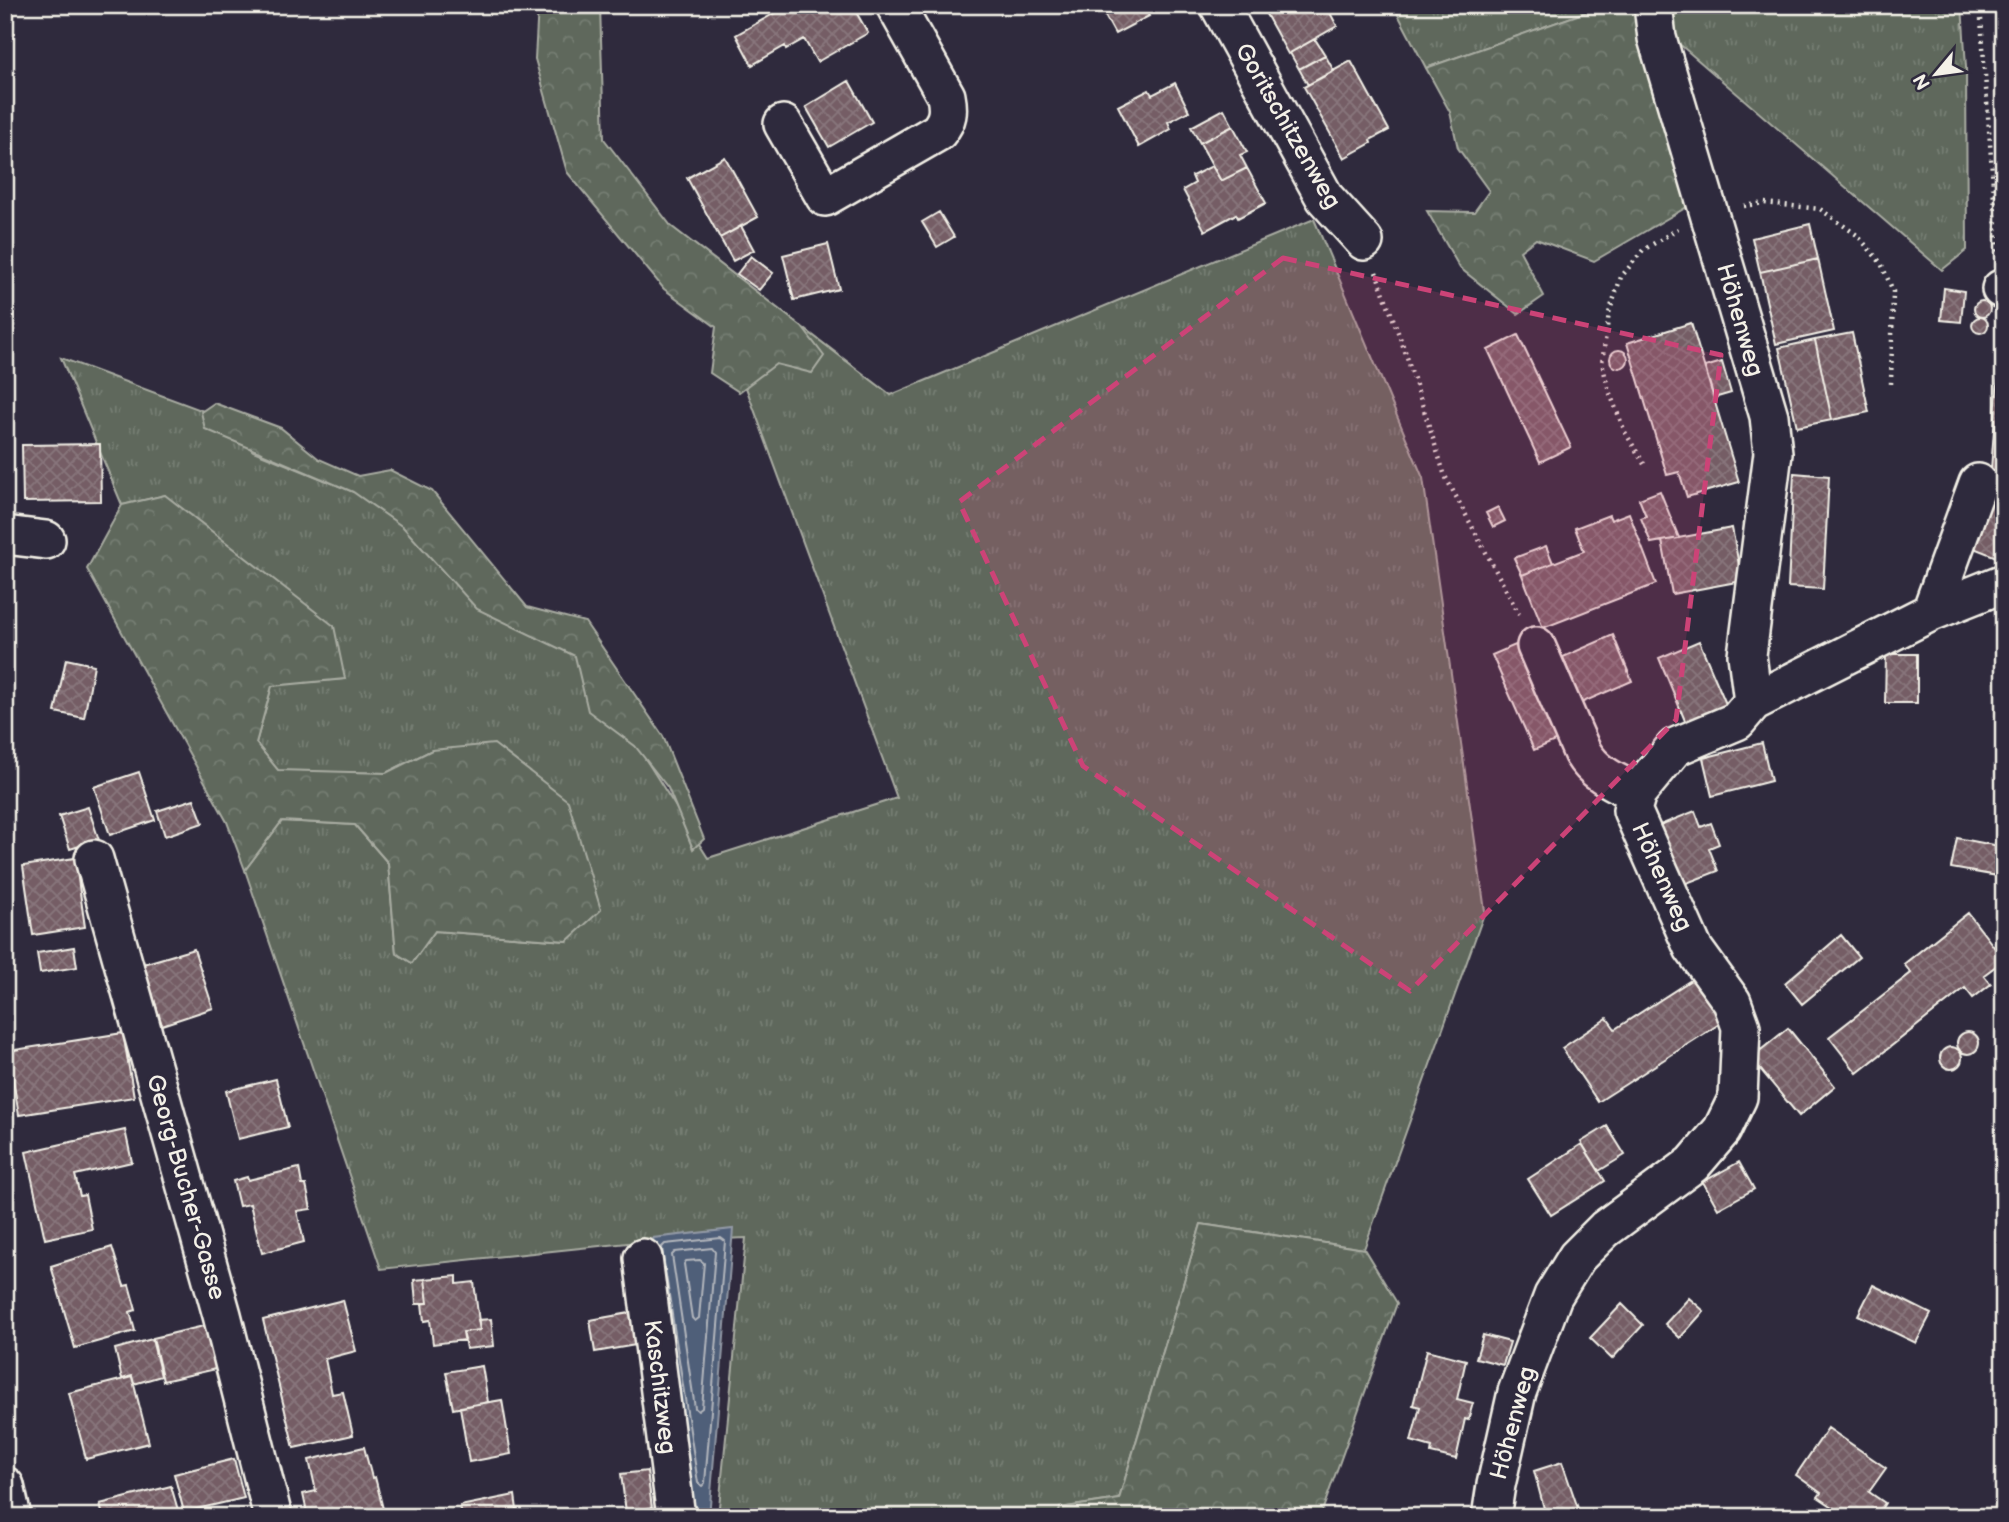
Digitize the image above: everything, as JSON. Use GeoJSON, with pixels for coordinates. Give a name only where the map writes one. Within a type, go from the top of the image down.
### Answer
{"type":"FeatureCollection","features":[{"type":"Feature","properties":{"kind":"street"},"geometry":{"type":"LineString","coordinates":[[783,124],[825,197],[938,132],[946,122],[949,110],[946,96],[895,5]]}},
{"type":"Feature","properties":{"kind":"street","name":"Goritschitzenweg"},"geometry":{"type":"LineString","coordinates":[[1219,5],[1325,198],[1364,241]]}},
{"type":"Feature","properties":{"kind":"street","name":"Höhenweg"},"geometry":{"type":"LineString","coordinates":[[1491,1517],[1517,1392],[1553,1296],[1577,1257],[1605,1229],[1693,1164],[1722,1130],[1738,1097],[1741,1027],[1732,1002],[1693,948],[1632,810],[1637,793],[1675,747],[1737,721],[1753,702],[1747,655],[1773,453],[1769,416],[1657,38],[1653,5]]}},
{"type":"Feature","properties":{"kind":"street"},"geometry":{"type":"LineString","coordinates":[[1931,612],[1978,483]]}},
{"type":"Feature","properties":{"kind":"street"},"geometry":{"type":"LineString","coordinates":[[5,535],[46,540]]}},
{"type":"Feature","properties":{"kind":"street"},"geometry":{"type":"LineString","coordinates":[[1753,702],[1931,612],[2004,583]]}},
{"type":"Feature","properties":{"kind":"street"},"geometry":{"type":"LineString","coordinates":[[1536,646],[1590,766],[1604,777],[1637,793]]}},
{"type":"Feature","properties":{"kind":"street","name":"Georg-Bucher-Gasse"},"geometry":{"type":"LineString","coordinates":[[94,859],[222,1315],[273,1517]]}},
{"type":"Feature","properties":{"kind":"street","name":"Kaschitzweg"},"geometry":{"type":"LineString","coordinates":[[643,1258],[676,1517]]}},
{"type":"Feature","properties":{"kind":"path"},"geometry":{"type":"LineString","coordinates":[[1980,5],[2002,289]]}},
{"type":"Feature","properties":{"kind":"path"},"geometry":{"type":"LineString","coordinates":[[1644,464],[1625,432],[1609,391],[1602,363],[1609,313],[1621,277],[1643,250],[1708,211],[1764,203],[1820,209],[1857,235],[1881,263],[1894,291],[1891,384]]}},
{"type":"Feature","properties":{"kind":"path"},"geometry":{"type":"LineString","coordinates":[[1364,241],[1406,354],[1446,476],[1536,646]]}},
{"type":"Feature","properties":{"kind":"highlighted area"},"geometry":{"type":"Polygon","coordinates":[[[1283,258],[1721,355],[1676,720],[1410,991],[1083,766],[959,502],[1283,258]]]}},
{"type":"Feature","properties":{"kind":"green space"},"geometry":{"type":"Polygon","coordinates":[[[538,5],[600,5],[604,139],[671,226],[802,327],[824,356],[812,373],[776,364],[739,392],[710,373],[716,327],[664,289],[567,172],[535,59],[538,5]]]}},
{"type":"Feature","properties":{"kind":"green space"},"geometry":{"type":"Polygon","coordinates":[[[1393,5],[1606,5],[1426,68],[1393,5]]]}},
{"type":"Feature","properties":{"kind":"green space"},"geometry":{"type":"Polygon","coordinates":[[[1606,5],[1636,5],[1692,204],[1594,261],[1536,239],[1520,251],[1544,296],[1518,314],[1460,268],[1427,211],[1474,212],[1489,191],[1458,148],[1450,112],[1426,68],[1606,5]]]}},
{"type":"Feature","properties":{"kind":"green space"},"geometry":{"type":"Polygon","coordinates":[[[1671,5],[1962,5],[1966,67],[1967,250],[1942,270],[1677,42],[1671,5]]]}},
{"type":"Feature","properties":{"kind":"green space"},"geometry":{"type":"Polygon","coordinates":[[[1314,219],[1423,478],[1485,911],[1364,1249],[1201,1224],[1119,1499],[1061,1508],[1058,1517],[718,1517],[746,1238],[628,1243],[381,1269],[245,870],[282,821],[355,825],[388,863],[396,953],[412,963],[435,931],[567,941],[432,750],[386,773],[278,771],[256,743],[272,685],[344,679],[165,495],[122,505],[61,358],[212,414],[253,451],[401,511],[575,647],[708,858],[897,798],[733,352],[802,327],[891,395],[1314,219]]]}},
{"type":"Feature","properties":{"kind":"green space"},"geometry":{"type":"Polygon","coordinates":[[[214,403],[281,428],[319,459],[358,476],[390,470],[432,491],[527,607],[585,622],[663,736],[704,839],[693,849],[668,788],[635,746],[588,711],[575,656],[477,609],[403,527],[353,492],[205,429],[201,412],[214,403]]]}},
{"type":"Feature","properties":{"kind":"green space"},"geometry":{"type":"Polygon","coordinates":[[[165,495],[334,626],[345,679],[272,686],[256,743],[278,770],[386,773],[432,750],[494,744],[568,801],[601,910],[567,941],[435,931],[412,963],[396,953],[388,863],[355,825],[282,821],[245,870],[227,822],[87,569],[122,505],[165,495]]]}},
{"type":"Feature","properties":{"kind":"green space"},"geometry":{"type":"Polygon","coordinates":[[[1201,1224],[1364,1249],[1397,1303],[1320,1517],[1058,1517],[1060,1508],[1119,1499],[1201,1224]]]}},
{"type":"Feature","properties":{"kind":"water"},"geometry":{"type":"Polygon","coordinates":[[[733,1229],[709,1517],[696,1517],[653,1238],[733,1229]]]}},
{"type":"Feature","properties":{"kind":"building"},"geometry":{"type":"Polygon","coordinates":[[[789,5],[796,5],[800,13],[810,5],[852,5],[868,33],[817,62],[804,39],[786,49],[785,46],[752,65],[736,35],[789,5]]]}},
{"type":"Feature","properties":{"kind":"building"},"geometry":{"type":"Polygon","coordinates":[[[1099,5],[1160,5],[1147,12],[1149,16],[1115,34],[1099,5]]]}},
{"type":"Feature","properties":{"kind":"building"},"geometry":{"type":"Polygon","coordinates":[[[1261,5],[1326,5],[1337,26],[1288,54],[1261,5]]]}},
{"type":"Feature","properties":{"kind":"building"},"geometry":{"type":"Polygon","coordinates":[[[1315,39],[1325,55],[1299,69],[1290,53],[1315,39]]]}},
{"type":"Feature","properties":{"kind":"building"},"geometry":{"type":"Polygon","coordinates":[[[1325,55],[1334,71],[1308,85],[1299,69],[1325,55]]]}},
{"type":"Feature","properties":{"kind":"building"},"geometry":{"type":"Polygon","coordinates":[[[1351,61],[1389,130],[1344,158],[1304,87],[1351,61]]]}},
{"type":"Feature","properties":{"kind":"building"},"geometry":{"type":"Polygon","coordinates":[[[849,81],[872,122],[829,147],[806,107],[849,81]]]}},
{"type":"Feature","properties":{"kind":"building"},"geometry":{"type":"Polygon","coordinates":[[[1175,83],[1189,111],[1168,122],[1171,129],[1139,147],[1118,106],[1149,90],[1152,95],[1175,83]]]}},
{"type":"Feature","properties":{"kind":"building"},"geometry":{"type":"Polygon","coordinates":[[[1224,109],[1233,126],[1200,143],[1191,127],[1224,109]]]}},
{"type":"Feature","properties":{"kind":"building"},"geometry":{"type":"Polygon","coordinates":[[[1233,126],[1247,152],[1240,155],[1247,168],[1221,181],[1200,143],[1233,126]]]}},
{"type":"Feature","properties":{"kind":"building"},"geometry":{"type":"Polygon","coordinates":[[[725,157],[758,217],[720,238],[687,178],[725,157]]]}},
{"type":"Feature","properties":{"kind":"building"},"geometry":{"type":"Polygon","coordinates":[[[1212,166],[1221,181],[1247,168],[1266,203],[1238,218],[1236,214],[1205,231],[1183,190],[1195,183],[1192,176],[1212,166]]]}},
{"type":"Feature","properties":{"kind":"building"},"geometry":{"type":"Polygon","coordinates":[[[939,212],[954,237],[937,247],[922,222],[939,212]]]}},
{"type":"Feature","properties":{"kind":"building"},"geometry":{"type":"Polygon","coordinates":[[[1810,224],[1818,259],[1760,272],[1752,238],[1810,224]]]}},
{"type":"Feature","properties":{"kind":"building"},"geometry":{"type":"Polygon","coordinates":[[[741,226],[754,250],[733,261],[720,238],[741,226]]]}},
{"type":"Feature","properties":{"kind":"building"},"geometry":{"type":"Polygon","coordinates":[[[828,244],[839,289],[794,300],[783,255],[828,244]]]}},
{"type":"Feature","properties":{"kind":"building"},"geometry":{"type":"Polygon","coordinates":[[[751,256],[773,273],[759,290],[737,274],[751,256]]]}},
{"type":"Feature","properties":{"kind":"building"},"geometry":{"type":"Polygon","coordinates":[[[1818,259],[1834,331],[1776,344],[1760,272],[1818,259]]]}},
{"type":"Feature","properties":{"kind":"building"},"geometry":{"type":"Polygon","coordinates":[[[1944,288],[1964,291],[1961,322],[1941,320],[1944,288]]]}},
{"type":"Feature","properties":{"kind":"building"},"geometry":{"type":"Polygon","coordinates":[[[1982,301],[1988,303],[1988,315],[1982,317],[1976,315],[1974,309],[1976,303],[1982,301]]]}},
{"type":"Feature","properties":{"kind":"building"},"geometry":{"type":"Polygon","coordinates":[[[1980,317],[1988,325],[1980,333],[1972,325],[1980,317]]]}},
{"type":"Feature","properties":{"kind":"building"},"geometry":{"type":"Polygon","coordinates":[[[1691,323],[1739,482],[1687,497],[1679,472],[1667,475],[1627,343],[1691,323]]]}},
{"type":"Feature","properties":{"kind":"building"},"geometry":{"type":"Polygon","coordinates":[[[1852,333],[1869,412],[1832,420],[1815,340],[1852,333]]]}},
{"type":"Feature","properties":{"kind":"building"},"geometry":{"type":"Polygon","coordinates":[[[1518,335],[1571,447],[1540,462],[1488,350],[1518,335]]]}},
{"type":"Feature","properties":{"kind":"building"},"geometry":{"type":"Polygon","coordinates":[[[1815,340],[1832,420],[1797,427],[1779,348],[1815,340]]]}},
{"type":"Feature","properties":{"kind":"building"},"geometry":{"type":"Polygon","coordinates":[[[1619,350],[1626,352],[1626,366],[1619,368],[1612,366],[1610,359],[1612,352],[1619,350]]]}},
{"type":"Feature","properties":{"kind":"building"},"geometry":{"type":"Polygon","coordinates":[[[1722,362],[1731,393],[1714,398],[1705,367],[1722,362]]]}},
{"type":"Feature","properties":{"kind":"building"},"geometry":{"type":"Polygon","coordinates":[[[1999,363],[2004,363],[2004,471],[1991,470],[1999,363]]]}},
{"type":"Feature","properties":{"kind":"building"},"geometry":{"type":"Polygon","coordinates":[[[100,444],[101,501],[23,502],[22,445],[100,444]]]}},
{"type":"Feature","properties":{"kind":"building"},"geometry":{"type":"Polygon","coordinates":[[[1794,473],[1829,476],[1823,589],[1788,587],[1794,473]]]}},
{"type":"Feature","properties":{"kind":"building"},"geometry":{"type":"Polygon","coordinates":[[[1660,491],[1679,538],[1651,543],[1641,518],[1646,516],[1639,499],[1660,491]]]}},
{"type":"Feature","properties":{"kind":"building"},"geometry":{"type":"Polygon","coordinates":[[[1991,493],[2004,498],[2004,560],[1971,547],[1991,493]]]}},
{"type":"Feature","properties":{"kind":"building"},"geometry":{"type":"Polygon","coordinates":[[[1498,507],[1505,521],[1493,527],[1486,513],[1498,507]]]}},
{"type":"Feature","properties":{"kind":"building"},"geometry":{"type":"Polygon","coordinates":[[[1629,513],[1656,584],[1543,628],[1522,575],[1584,551],[1575,528],[1609,515],[1611,520],[1629,513]]]}},
{"type":"Feature","properties":{"kind":"building"},"geometry":{"type":"Polygon","coordinates":[[[1732,528],[1742,581],[1672,594],[1662,541],[1732,528]]]}},
{"type":"Feature","properties":{"kind":"building"},"geometry":{"type":"Polygon","coordinates":[[[1546,546],[1553,563],[1522,575],[1514,558],[1546,546]]]}},
{"type":"Feature","properties":{"kind":"building"},"geometry":{"type":"Polygon","coordinates":[[[1613,635],[1632,681],[1581,703],[1563,657],[1613,635]]]}},
{"type":"Feature","properties":{"kind":"building"},"geometry":{"type":"Polygon","coordinates":[[[1699,641],[1729,711],[1688,728],[1659,658],[1699,641]]]}},
{"type":"Feature","properties":{"kind":"building"},"geometry":{"type":"Polygon","coordinates":[[[1520,643],[1562,738],[1534,750],[1492,655],[1520,643]]]}},
{"type":"Feature","properties":{"kind":"building"},"geometry":{"type":"Polygon","coordinates":[[[1886,654],[1917,654],[1917,703],[1885,703],[1886,654]]]}},
{"type":"Feature","properties":{"kind":"building"},"geometry":{"type":"Polygon","coordinates":[[[66,659],[94,665],[84,718],[55,712],[66,659]]]}},
{"type":"Feature","properties":{"kind":"building"},"geometry":{"type":"Polygon","coordinates":[[[1762,743],[1771,781],[1712,796],[1703,758],[1762,743]]]}},
{"type":"Feature","properties":{"kind":"building"},"geometry":{"type":"Polygon","coordinates":[[[139,772],[155,820],[110,835],[94,787],[139,772]]]}},
{"type":"Feature","properties":{"kind":"building"},"geometry":{"type":"Polygon","coordinates":[[[194,799],[203,823],[165,836],[157,811],[194,799]]]}},
{"type":"Feature","properties":{"kind":"building"},"geometry":{"type":"Polygon","coordinates":[[[88,807],[99,840],[70,849],[59,816],[88,807]]]}},
{"type":"Feature","properties":{"kind":"building"},"geometry":{"type":"Polygon","coordinates":[[[1695,811],[1701,827],[1711,823],[1719,844],[1709,848],[1718,871],[1679,886],[1655,827],[1695,811]]]}},
{"type":"Feature","properties":{"kind":"building"},"geometry":{"type":"Polygon","coordinates":[[[1957,838],[2004,847],[2003,877],[1951,868],[1957,838]]]}},
{"type":"Feature","properties":{"kind":"building"},"geometry":{"type":"Polygon","coordinates":[[[75,858],[85,927],[33,935],[23,866],[75,858]]]}},
{"type":"Feature","properties":{"kind":"building"},"geometry":{"type":"Polygon","coordinates":[[[1968,913],[2004,960],[1984,975],[1991,984],[1973,998],[1965,988],[1857,1073],[1829,1037],[1911,973],[1904,964],[1968,913]]]}},
{"type":"Feature","properties":{"kind":"building"},"geometry":{"type":"Polygon","coordinates":[[[1841,935],[1859,957],[1802,1004],[1785,983],[1841,935]]]}},
{"type":"Feature","properties":{"kind":"building"},"geometry":{"type":"Polygon","coordinates":[[[74,947],[77,967],[40,973],[37,953],[74,947]]]}},
{"type":"Feature","properties":{"kind":"building"},"geometry":{"type":"Polygon","coordinates":[[[194,949],[213,1008],[162,1025],[143,964],[194,949]]]}},
{"type":"Feature","properties":{"kind":"building"},"geometry":{"type":"Polygon","coordinates":[[[1699,975],[1727,1019],[1598,1102],[1562,1048],[1607,1018],[1615,1029],[1699,975]]]}},
{"type":"Feature","properties":{"kind":"building"},"geometry":{"type":"Polygon","coordinates":[[[1788,1028],[1835,1086],[1799,1116],[1751,1058],[1788,1028]]]}},
{"type":"Feature","properties":{"kind":"building"},"geometry":{"type":"Polygon","coordinates":[[[1968,1032],[1976,1035],[1979,1043],[1976,1051],[1968,1054],[1960,1051],[1957,1043],[1960,1035],[1968,1032]]]}},
{"type":"Feature","properties":{"kind":"building"},"geometry":{"type":"Polygon","coordinates":[[[123,1033],[134,1097],[19,1115],[8,1051],[123,1033]]]}},
{"type":"Feature","properties":{"kind":"building"},"geometry":{"type":"Polygon","coordinates":[[[1951,1047],[1959,1050],[1962,1058],[1959,1066],[1951,1069],[1943,1066],[1940,1058],[1943,1050],[1951,1047]]]}},
{"type":"Feature","properties":{"kind":"building"},"geometry":{"type":"Polygon","coordinates":[[[276,1079],[288,1127],[238,1139],[226,1091],[276,1079]]]}},
{"type":"Feature","properties":{"kind":"building"},"geometry":{"type":"Polygon","coordinates":[[[1607,1126],[1625,1155],[1599,1171],[1581,1142],[1607,1126]]]}},
{"type":"Feature","properties":{"kind":"building"},"geometry":{"type":"Polygon","coordinates":[[[125,1130],[132,1162],[75,1175],[80,1196],[85,1195],[92,1229],[45,1239],[26,1152],[125,1130]]]}},
{"type":"Feature","properties":{"kind":"building"},"geometry":{"type":"Polygon","coordinates":[[[1582,1144],[1605,1181],[1551,1215],[1528,1179],[1582,1144]]]}},
{"type":"Feature","properties":{"kind":"building"},"geometry":{"type":"Polygon","coordinates":[[[1739,1162],[1754,1189],[1718,1209],[1703,1182],[1739,1162]]]}},
{"type":"Feature","properties":{"kind":"building"},"geometry":{"type":"Polygon","coordinates":[[[299,1168],[311,1209],[297,1211],[304,1242],[262,1253],[250,1204],[239,1206],[233,1181],[299,1168]]]}},
{"type":"Feature","properties":{"kind":"building"},"geometry":{"type":"Polygon","coordinates":[[[112,1247],[124,1286],[129,1285],[136,1310],[130,1312],[135,1331],[75,1348],[51,1266],[112,1247]]]}},
{"type":"Feature","properties":{"kind":"building"},"geometry":{"type":"Polygon","coordinates":[[[457,1276],[457,1284],[474,1282],[480,1330],[463,1332],[465,1340],[433,1344],[430,1320],[424,1321],[422,1303],[428,1303],[425,1279],[457,1276]]]}},
{"type":"Feature","properties":{"kind":"building"},"geometry":{"type":"Polygon","coordinates":[[[425,1279],[428,1303],[416,1304],[414,1280],[425,1279]]]}},
{"type":"Feature","properties":{"kind":"building"},"geometry":{"type":"Polygon","coordinates":[[[1873,1285],[1931,1314],[1916,1343],[1858,1315],[1873,1285]]]}},
{"type":"Feature","properties":{"kind":"building"},"geometry":{"type":"Polygon","coordinates":[[[1689,1298],[1704,1311],[1680,1338],[1665,1324],[1689,1298]]]}},
{"type":"Feature","properties":{"kind":"building"},"geometry":{"type":"Polygon","coordinates":[[[343,1300],[356,1351],[325,1359],[332,1394],[343,1392],[353,1435],[294,1448],[263,1320],[343,1300]]]}},
{"type":"Feature","properties":{"kind":"building"},"geometry":{"type":"Polygon","coordinates":[[[1622,1304],[1643,1325],[1612,1359],[1590,1338],[1622,1304]]]}},
{"type":"Feature","properties":{"kind":"building"},"geometry":{"type":"Polygon","coordinates":[[[630,1313],[636,1345],[595,1352],[590,1320],[630,1313]]]}},
{"type":"Feature","properties":{"kind":"building"},"geometry":{"type":"Polygon","coordinates":[[[491,1319],[494,1346],[466,1349],[463,1332],[480,1330],[478,1320],[491,1319]]]}},
{"type":"Feature","properties":{"kind":"building"},"geometry":{"type":"Polygon","coordinates":[[[208,1325],[220,1368],[163,1381],[153,1338],[208,1325]]]}},
{"type":"Feature","properties":{"kind":"building"},"geometry":{"type":"Polygon","coordinates":[[[1483,1335],[1510,1342],[1503,1365],[1476,1358],[1483,1335]]]}},
{"type":"Feature","properties":{"kind":"building"},"geometry":{"type":"Polygon","coordinates":[[[152,1339],[161,1376],[134,1384],[132,1376],[122,1379],[115,1349],[152,1339]]]}},
{"type":"Feature","properties":{"kind":"building"},"geometry":{"type":"Polygon","coordinates":[[[1427,1350],[1466,1360],[1457,1399],[1473,1403],[1468,1420],[1465,1419],[1456,1459],[1431,1453],[1432,1447],[1411,1441],[1420,1407],[1413,1405],[1427,1350]]]}},
{"type":"Feature","properties":{"kind":"building"},"geometry":{"type":"Polygon","coordinates":[[[482,1366],[488,1402],[453,1409],[446,1372],[482,1366]]]}},
{"type":"Feature","properties":{"kind":"building"},"geometry":{"type":"Polygon","coordinates":[[[132,1377],[149,1443],[86,1459],[69,1393],[132,1377]]]}},
{"type":"Feature","properties":{"kind":"building"},"geometry":{"type":"Polygon","coordinates":[[[502,1400],[511,1454],[469,1462],[460,1407],[502,1400]]]}},
{"type":"Feature","properties":{"kind":"building"},"geometry":{"type":"Polygon","coordinates":[[[1828,1428],[1886,1468],[1869,1492],[1885,1503],[1876,1517],[1848,1517],[1818,1497],[1821,1493],[1796,1475],[1828,1428]]]}},
{"type":"Feature","properties":{"kind":"building"},"geometry":{"type":"Polygon","coordinates":[[[364,1447],[385,1517],[308,1517],[303,1494],[316,1491],[309,1460],[364,1447]]]}},
{"type":"Feature","properties":{"kind":"building"},"geometry":{"type":"Polygon","coordinates":[[[234,1459],[244,1498],[184,1512],[174,1474],[234,1459]]]}},
{"type":"Feature","properties":{"kind":"building"},"geometry":{"type":"Polygon","coordinates":[[[1562,1462],[1581,1517],[1546,1516],[1534,1471],[1562,1462]]]}},
{"type":"Feature","properties":{"kind":"building"},"geometry":{"type":"Polygon","coordinates":[[[647,1471],[652,1508],[626,1512],[621,1474],[647,1471]]]}},
{"type":"Feature","properties":{"kind":"building"},"geometry":{"type":"Polygon","coordinates":[[[171,1486],[180,1517],[103,1517],[100,1504],[171,1486]]]}},
{"type":"Feature","properties":{"kind":"building"},"geometry":{"type":"Polygon","coordinates":[[[515,1495],[518,1517],[462,1517],[460,1506],[515,1495]]]}},
{"type":"Feature","properties":{"kind":"building"},"geometry":{"type":"Polygon","coordinates":[[[652,1508],[654,1517],[627,1517],[626,1512],[652,1508]]]}}]}
